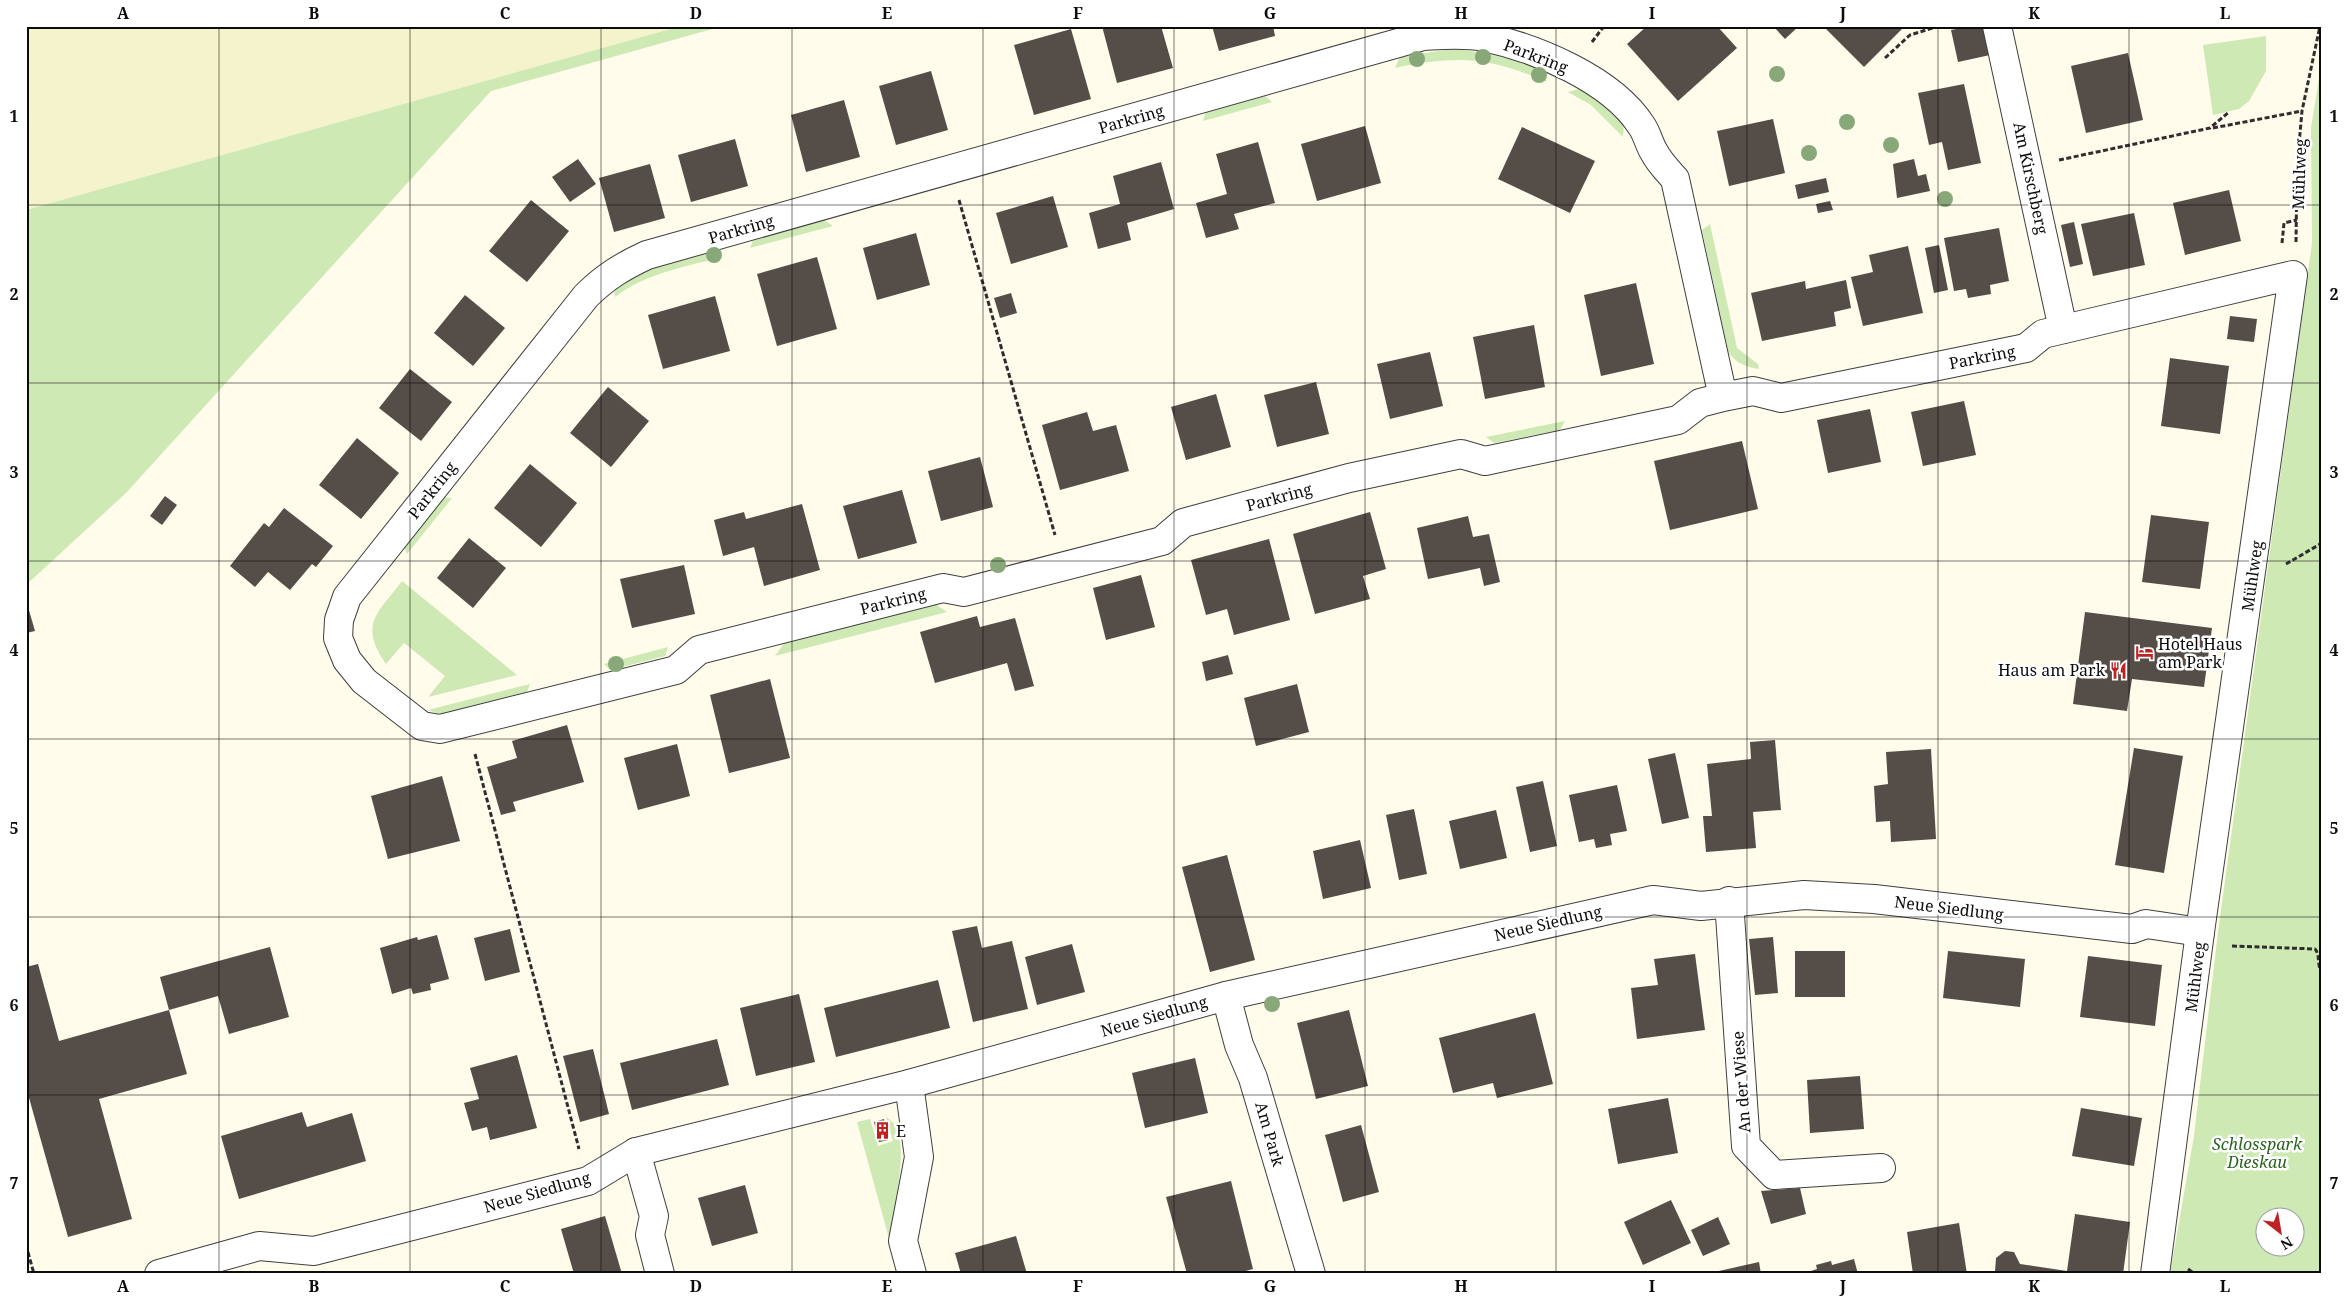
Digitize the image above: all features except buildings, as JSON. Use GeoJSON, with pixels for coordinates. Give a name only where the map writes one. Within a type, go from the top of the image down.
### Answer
{"type":"FeatureCollection","features":[{"type":"Feature","properties":{"kind":"street","name":"Am Kirschberg"},"geometry":{"type":"LineString","coordinates":[[1997,26],[2063,329]]}},
{"type":"Feature","properties":{"kind":"street","name":"Parkring"},"geometry":{"type":"LineString","coordinates":[[1723,397],[1675,179],[1654,153],[1641,124],[1604,89],[1571,68],[1536,52],[1483,37],[1454,35],[1423,36],[657,252],[620,268],[600,281],[586,296],[346,597],[339,620],[338,638],[347,660],[364,682],[422,726],[440,729],[676,670],[699,650],[943,588],[964,592],[1162,541],[1183,523],[1349,478],[1461,454],[1485,460],[1678,420],[1700,403],[1753,391],[1781,398],[2026,348],[2043,334],[2294,275]]}},
{"type":"Feature","properties":{"kind":"street","name":"Mühlweg"},"geometry":{"type":"LineString","coordinates":[[2155,1274],[2200,932],[2294,275]]}},
{"type":"Feature","properties":{"kind":"street","name":"Neue Siedlung"},"geometry":{"type":"LineString","coordinates":[[159,1274],[259,1246],[314,1251],[588,1181],[636,1152],[910,1084],[1226,996],[1653,900],[1702,906],[1729,901],[1804,895],[1874,899],[2132,929],[2146,924],[2200,932]]}},
{"type":"Feature","properties":{"kind":"street","name":"An der Wiese"},"geometry":{"type":"LineString","coordinates":[[1729,901],[1746,1146],[1774,1175],[1881,1168]]}},
{"type":"Feature","properties":{"kind":"street","name":"Am Park"},"geometry":{"type":"LineString","coordinates":[[1226,996],[1239,1045],[1253,1078],[1310,1274]]}},
{"type":"Feature","properties":{"kind":"street"},"geometry":{"type":"LineString","coordinates":[[910,1084],[919,1157],[904,1241],[912,1274]]}},
{"type":"Feature","properties":{"kind":"street"},"geometry":{"type":"LineString","coordinates":[[636,1152],[654,1216],[650,1235],[660,1274]]}},
{"type":"Feature","properties":{"kind":"path"},"geometry":{"type":"LineString","coordinates":[[1885,58],[1910,35],[1939,26]]}},
{"type":"Feature","properties":{"kind":"path","name":"Mühlweg"},"geometry":{"type":"LineString","coordinates":[[2294,275],[2297,167],[2302,111],[2320,26]]}},
{"type":"Feature","properties":{"kind":"path"},"geometry":{"type":"LineString","coordinates":[[2029,166],[2210,128],[2302,111]]}},
{"type":"Feature","properties":{"kind":"path"},"geometry":{"type":"LineString","coordinates":[[2210,128],[2229,112]]}},
{"type":"Feature","properties":{"kind":"path"},"geometry":{"type":"LineString","coordinates":[[967,195],[958,197],[1056,538]]}},
{"type":"Feature","properties":{"kind":"path"},"geometry":{"type":"LineString","coordinates":[[473,746],[588,1181]]}},
{"type":"Feature","properties":{"kind":"path"},"geometry":{"type":"LineString","coordinates":[[2200,932],[2221,946],[2307,948],[2315,950],[2318,953],[2318,965],[2322,971]]}},
{"type":"Feature","properties":{"kind":"path"},"geometry":{"type":"LineString","coordinates":[[26,1245],[34,1274]]}},
{"type":"Feature","properties":{"kind":"shaded area"},"geometry":{"type":"Polygon","coordinates":[[[26,26],[681,26],[26,210],[26,26]]]}},
{"type":"Feature","properties":{"kind":"green space"},"geometry":{"type":"Polygon","coordinates":[[[681,26],[723,26],[491,91],[126,493],[26,585],[26,210],[681,26]]]}},
{"type":"Feature","properties":{"kind":"green space"},"geometry":{"type":"Polygon","coordinates":[[[2266,36],[2266,71],[2249,101],[2239,109],[2213,115],[2203,45],[2266,36]]]}},
{"type":"Feature","properties":{"kind":"green space"},"geometry":{"type":"Polygon","coordinates":[[[1452,49],[1487,54],[1521,62],[1543,71],[1547,82],[1508,67],[1472,61],[1436,61],[1395,68],[1400,57],[1452,49]]]}},
{"type":"Feature","properties":{"kind":"green space","name":"Schlosspark Dieskau"},"geometry":{"type":"Polygon","coordinates":[[[2322,60],[2322,1274],[2170,1274],[2194,1136],[2218,932],[2312,243],[2311,128],[2322,60]]]}},
{"type":"Feature","properties":{"kind":"green space"},"geometry":{"type":"Polygon","coordinates":[[[1579,89],[1595,98],[1624,125],[1623,137],[1591,105],[1568,92],[1579,89]]]}},
{"type":"Feature","properties":{"kind":"green space"},"geometry":{"type":"Polygon","coordinates":[[[1265,96],[1272,102],[1203,121],[1206,111],[1265,96]]]}},
{"type":"Feature","properties":{"kind":"green space"},"geometry":{"type":"Polygon","coordinates":[[[823,219],[833,226],[750,248],[754,238],[823,219]]]}},
{"type":"Feature","properties":{"kind":"green space"},"geometry":{"type":"Polygon","coordinates":[[[1710,224],[1737,348],[1758,364],[1759,369],[1741,364],[1728,351],[1702,230],[1710,224]]]}},
{"type":"Feature","properties":{"kind":"green space"},"geometry":{"type":"Polygon","coordinates":[[[716,250],[722,257],[653,276],[615,297],[614,286],[654,267],[716,250]]]}},
{"type":"Feature","properties":{"kind":"green space"},"geometry":{"type":"Polygon","coordinates":[[[1565,421],[1560,430],[1494,443],[1486,437],[1565,421]]]}},
{"type":"Feature","properties":{"kind":"green space"},"geometry":{"type":"Polygon","coordinates":[[[442,497],[452,498],[407,554],[403,545],[442,497]]]}},
{"type":"Feature","properties":{"kind":"green space"},"geometry":{"type":"Polygon","coordinates":[[[402,581],[517,675],[428,697],[445,676],[404,643],[386,664],[373,639],[372,629],[379,611],[402,581]]]}},
{"type":"Feature","properties":{"kind":"green space"},"geometry":{"type":"Polygon","coordinates":[[[935,604],[947,612],[775,656],[785,642],[935,604]]]}},
{"type":"Feature","properties":{"kind":"green space"},"geometry":{"type":"Polygon","coordinates":[[[668,647],[665,656],[610,670],[604,664],[668,647]]]}},
{"type":"Feature","properties":{"kind":"green space"},"geometry":{"type":"Polygon","coordinates":[[[530,684],[527,692],[442,715],[428,710],[530,684]]]}},
{"type":"Feature","properties":{"kind":"green space"},"geometry":{"type":"Polygon","coordinates":[[[886,1117],[895,1126],[900,1139],[901,1156],[890,1242],[857,1122],[870,1119],[878,1146],[893,1141],[886,1117]]]}},
{"type":"Feature","properties":{"kind":"place","name":"Hotel Haus am Park"},"geometry":{"type":"Point","coordinates":[2144,653]}},
{"type":"Feature","properties":{"kind":"place","name":"Haus am Park"},"geometry":{"type":"Point","coordinates":[2119,670]}},
{"type":"Feature","properties":{"kind":"place","name":"E"},"geometry":{"type":"Point","coordinates":[882,1131]}}]}
